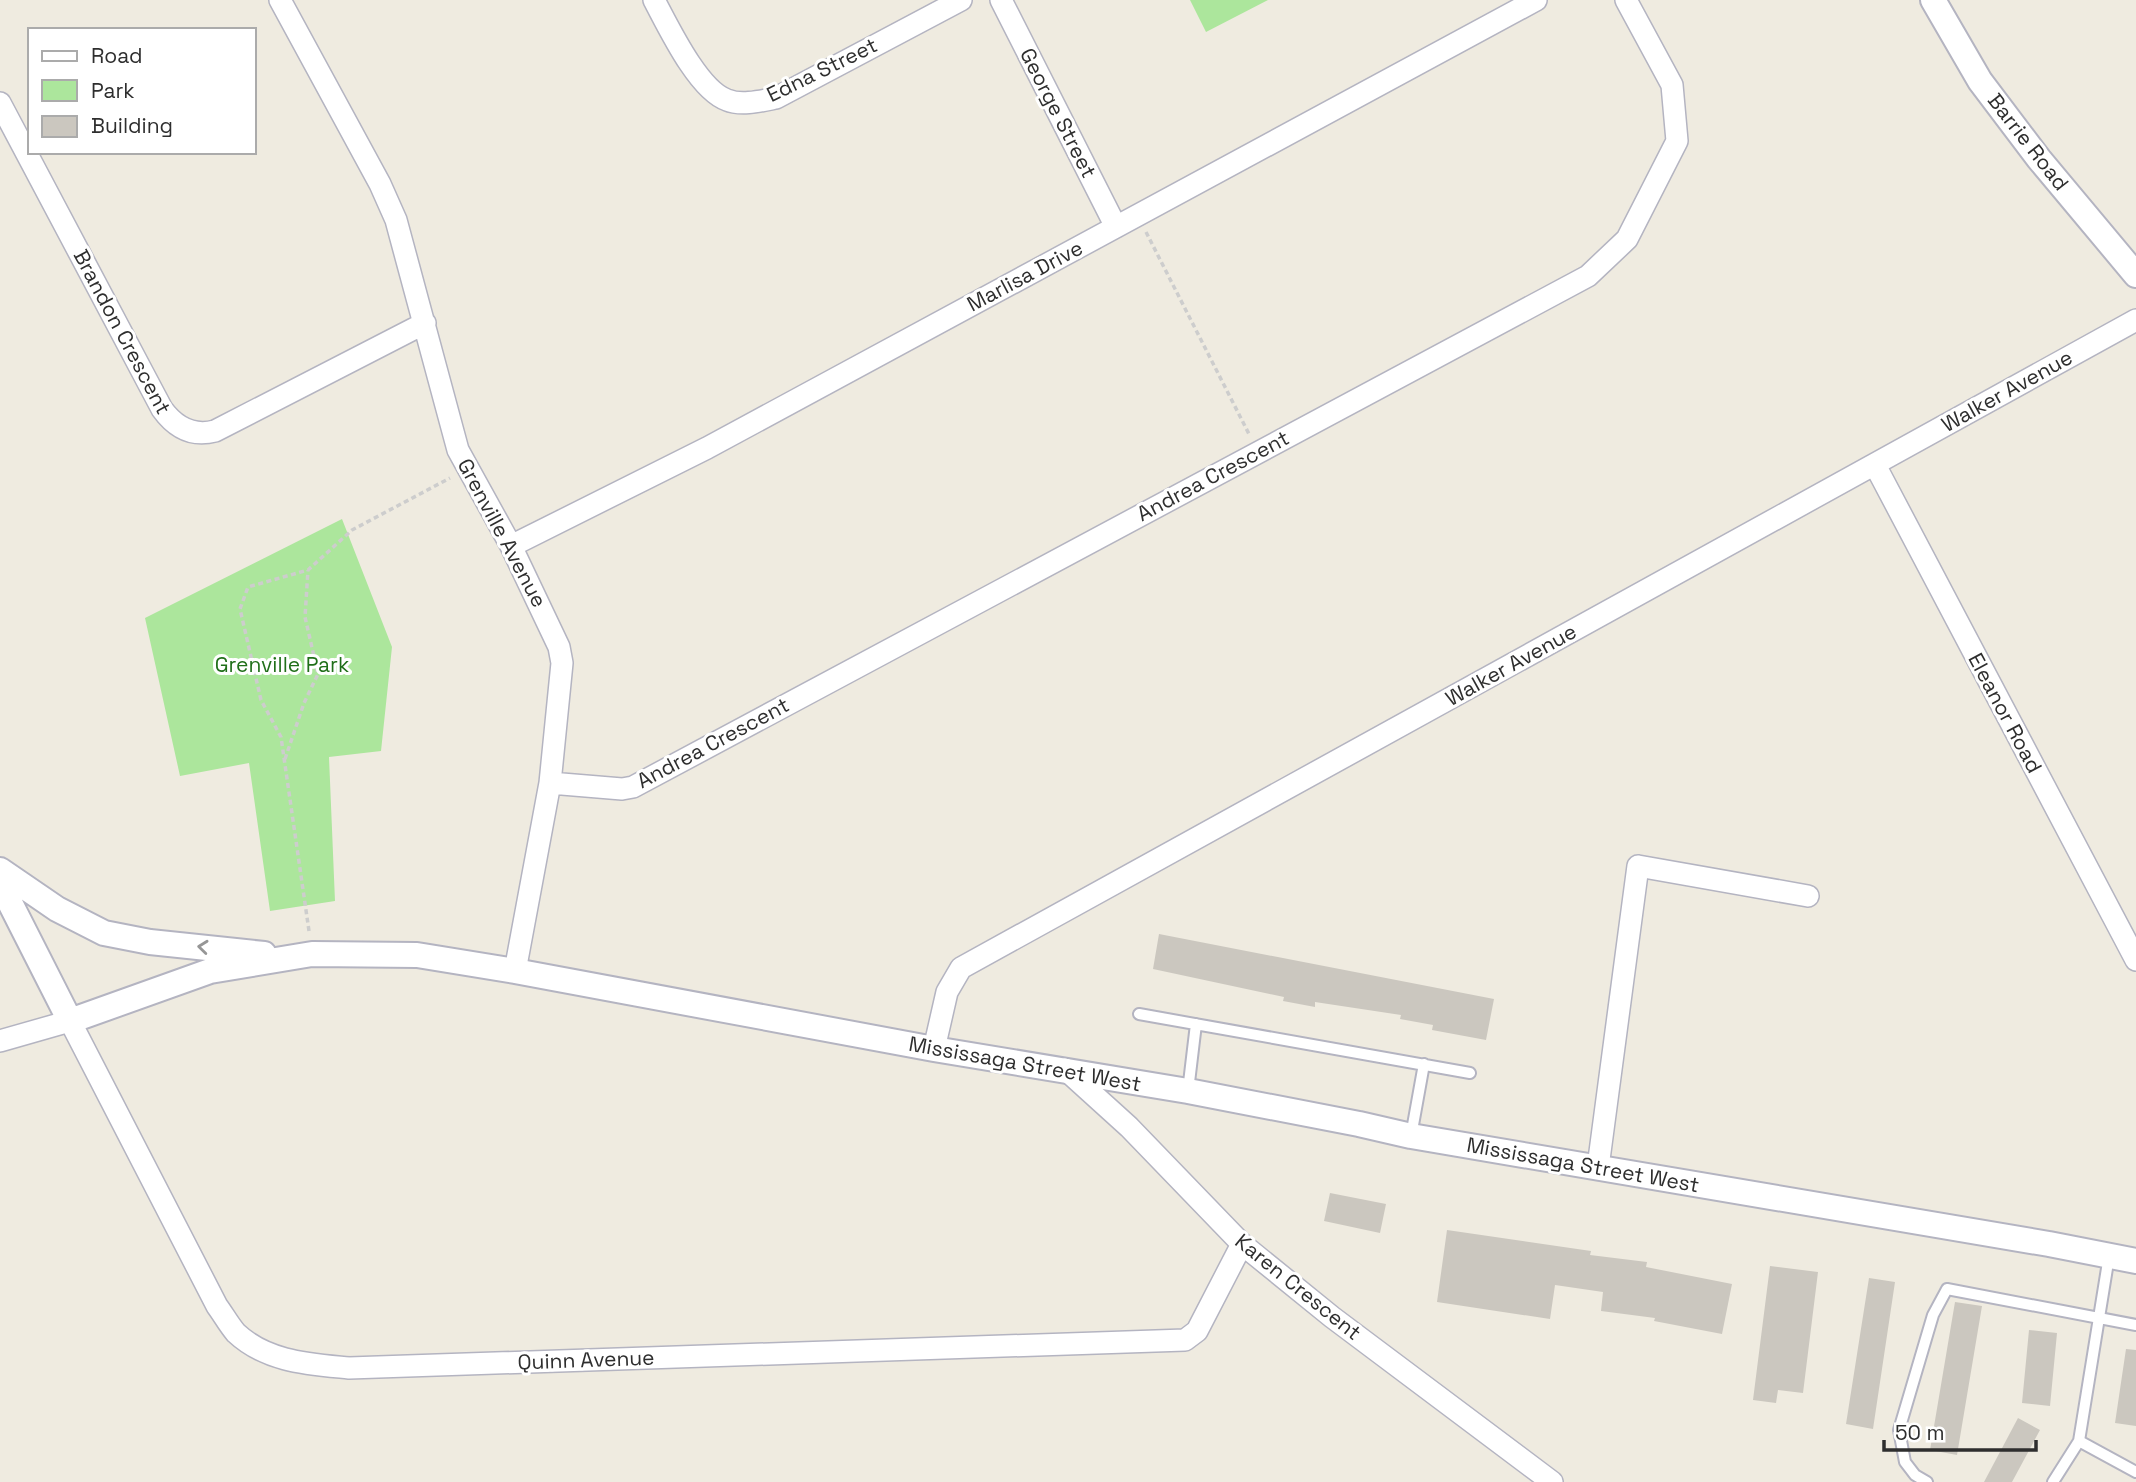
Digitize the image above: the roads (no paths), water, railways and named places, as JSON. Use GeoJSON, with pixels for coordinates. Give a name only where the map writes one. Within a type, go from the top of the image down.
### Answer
{"type":"FeatureCollection","features":[{"type":"Feature","properties":{"kind":"street","name":"Grenville Avenue"},"geometry":{"type":"LineString","coordinates":[[280,0],[391,208],[458,450],[511,546],[553,633],[562,663],[550,783],[515,971]]}},
{"type":"Feature","properties":{"kind":"street","name":"Edna Street"},"geometry":{"type":"LineString","coordinates":[[654,0],[689,64],[708,85],[726,100],[751,102],[775,98],[961,0]]}},
{"type":"Feature","properties":{"kind":"street","name":"George Street"},"geometry":{"type":"LineString","coordinates":[[1001,0],[1116,227]]}},
{"type":"Feature","properties":{"kind":"street","name":"Marlisa Drive"},"geometry":{"type":"LineString","coordinates":[[511,546],[708,448],[1536,0]]}},
{"type":"Feature","properties":{"kind":"street","name":"Andrea Crescent"},"geometry":{"type":"LineString","coordinates":[[550,783],[622,789],[633,787],[1588,276],[1627,239],[1677,141],[1672,86],[1626,0]]}},
{"type":"Feature","properties":{"kind":"street","name":"Barrie Road"},"geometry":{"type":"LineString","coordinates":[[1933,0],[1980,81],[2039,159],[2136,275]]}},
{"type":"Feature","properties":{"kind":"street","name":"Brandon Crescent"},"geometry":{"type":"LineString","coordinates":[[0,103],[162,409],[171,421],[182,429],[207,433],[215,431],[425,323]]}},
{"type":"Feature","properties":{"kind":"street","name":"Walker Avenue"},"geometry":{"type":"LineString","coordinates":[[934,1049],[947,992],[961,968],[2136,320]]}},
{"type":"Feature","properties":{"kind":"street","name":"Eleanor Road"},"geometry":{"type":"LineString","coordinates":[[1875,465],[2136,960]]}},
{"type":"Feature","properties":{"kind":"street"},"geometry":{"type":"LineString","coordinates":[[1598,1167],[1638,866],[1808,896]]}},
{"type":"Feature","properties":{"kind":"street"},"geometry":{"type":"LineString","coordinates":[[0,870],[57,909],[104,933],[150,942],[304,956]]}},
{"type":"Feature","properties":{"kind":"street"},"geometry":{"type":"LineString","coordinates":[[0,883],[70,1021],[0,1041]]}},
{"type":"Feature","properties":{"kind":"street","name":"Mississaga Street West"},"geometry":{"type":"LineString","coordinates":[[70,1021],[210,971],[304,956],[417,955],[934,1049],[1188,1091],[1411,1136],[2136,1261]]}},
{"type":"Feature","properties":{"kind":"street","name":"Quinn Avenue"},"geometry":{"type":"LineString","coordinates":[[70,1021],[217,1306],[235,1331],[259,1351],[297,1363],[349,1368],[1185,1340],[1197,1331],[1242,1244]]}},
{"type":"Feature","properties":{"kind":"street","name":"Karen Crescent"},"geometry":{"type":"LineString","coordinates":[[1065,1069],[1129,1128],[1242,1244],[1332,1317],[1552,1482]]}},
{"type":"Feature","properties":{"kind":"lane"},"geometry":{"type":"LineString","coordinates":[[1139,1014],[1470,1073]]}},
{"type":"Feature","properties":{"kind":"lane"},"geometry":{"type":"LineString","coordinates":[[1188,1091],[1196,1024]]}},
{"type":"Feature","properties":{"kind":"lane"},"geometry":{"type":"LineString","coordinates":[[1411,1136],[1424,1064]]}},
{"type":"Feature","properties":{"kind":"lane"},"geometry":{"type":"LineString","coordinates":[[2053,1482],[2079,1441],[2109,1256]]}},
{"type":"Feature","properties":{"kind":"lane"},"geometry":{"type":"LineString","coordinates":[[1927,1482],[1915,1475],[1905,1462],[1899,1430],[1933,1315],[1947,1289],[2136,1325]]}},
{"type":"Feature","properties":{"kind":"lane"},"geometry":{"type":"LineString","coordinates":[[2079,1441],[2136,1472]]}},
{"type":"Feature","properties":{"kind":"park label","name":"Grenville Park"},"geometry":{"type":"Point","coordinates":[282,665]}}]}
